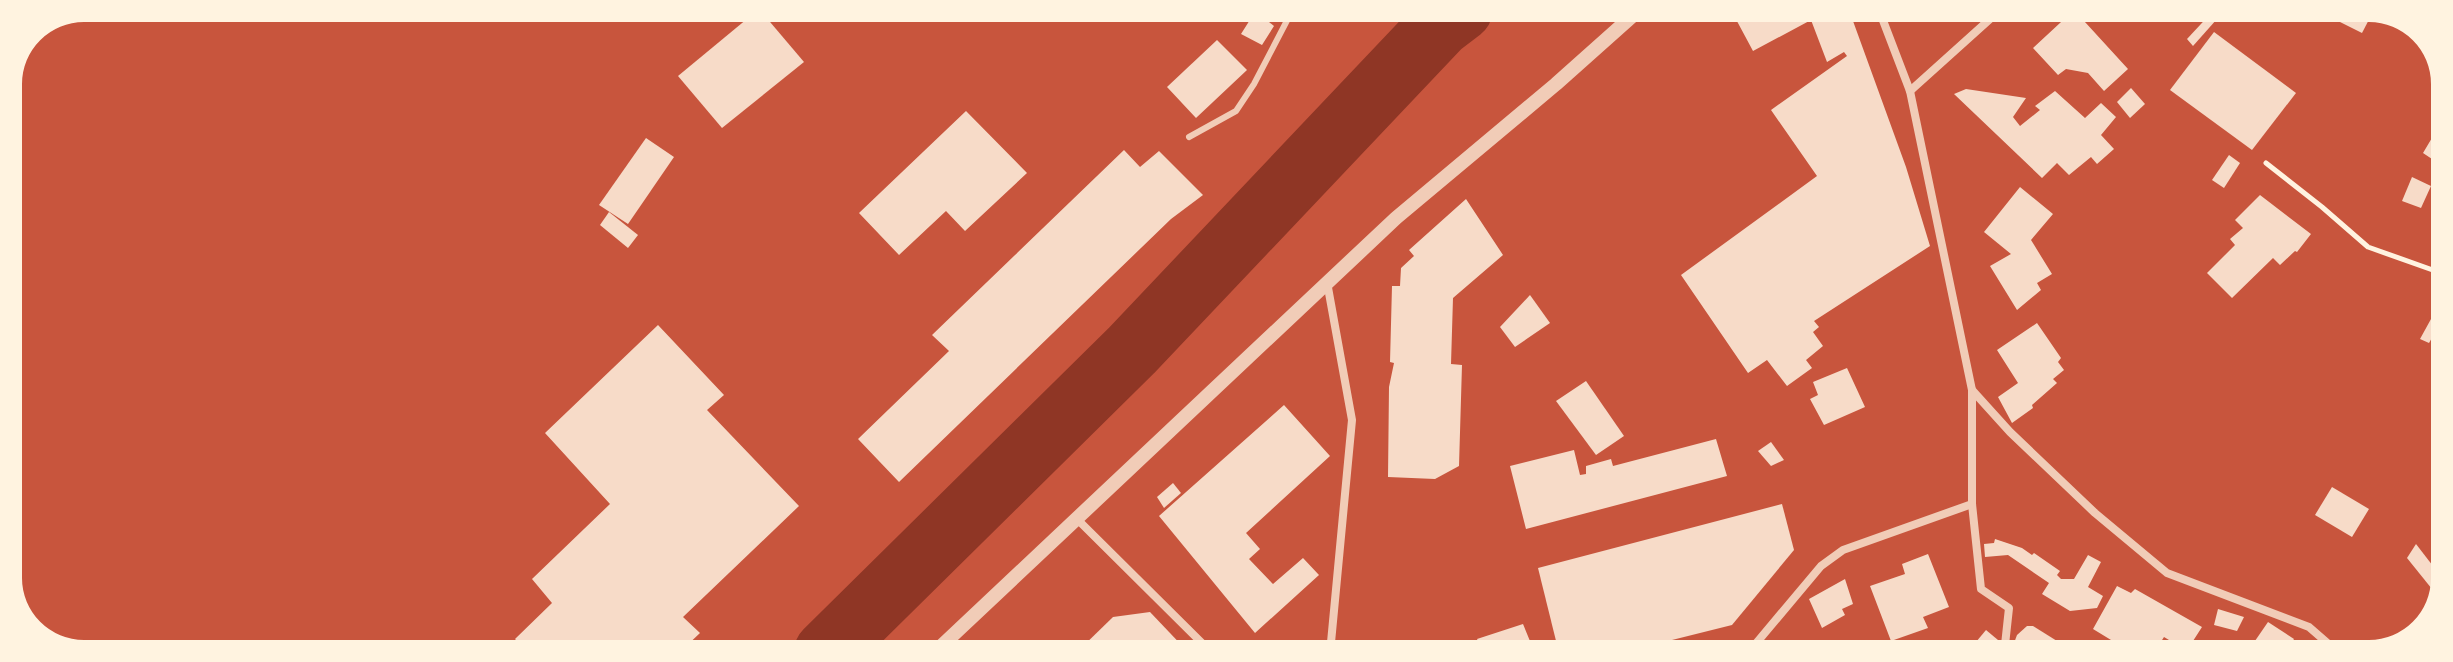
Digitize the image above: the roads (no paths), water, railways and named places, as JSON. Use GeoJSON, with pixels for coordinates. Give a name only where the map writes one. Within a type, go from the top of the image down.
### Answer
{"type":"FeatureCollection","features":[{"type":"Feature","properties":{"kind":"street"},"geometry":{"type":"LineString","coordinates":[[948,640],[1396,218],[1626,22]]}},
{"type":"Feature","properties":{"kind":"street"},"geometry":{"type":"LineString","coordinates":[[1884,22],[1910,91],[1972,390],[1972,504],[1981,589],[2009,608],[2006,640]]}},
{"type":"Feature","properties":{"kind":"street"},"geometry":{"type":"LineString","coordinates":[[1910,91],[1987,22]]}},
{"type":"Feature","properties":{"kind":"street"},"geometry":{"type":"LineString","coordinates":[[1326,282],[1352,420],[1331,640]]}},
{"type":"Feature","properties":{"kind":"street"},"geometry":{"type":"LineString","coordinates":[[1972,390],[2010,432],[2095,513],[2167,573],[2309,627],[2324,640]]}},
{"type":"Feature","properties":{"kind":"street"},"geometry":{"type":"LineString","coordinates":[[1759,640],[1821,566],[1843,550],[1972,504]]}},
{"type":"Feature","properties":{"kind":"street"},"geometry":{"type":"LineString","coordinates":[[1078,520],[1199,640]]}},
{"type":"Feature","properties":{"kind":"lane"},"geometry":{"type":"LineString","coordinates":[[1189,137],[1236,111],[1254,84],[1286,22]]}},
{"type":"Feature","properties":{"kind":"waterway"},"geometry":{"type":"LineString","coordinates":[[838,640],[1132,350],[1444,22]]}}]}
